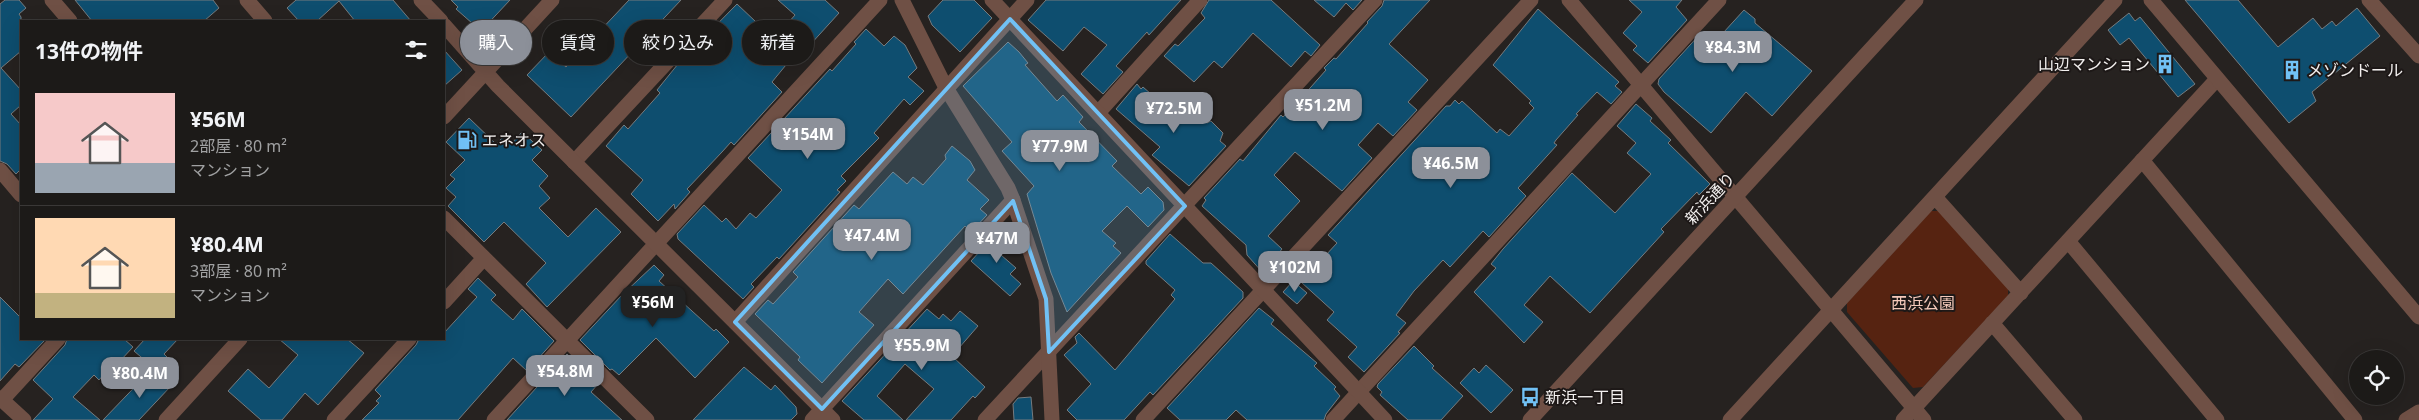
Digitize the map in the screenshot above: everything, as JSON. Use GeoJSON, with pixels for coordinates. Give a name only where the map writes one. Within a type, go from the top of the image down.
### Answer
{"type":"FeatureCollection","features":[{"type":"Feature","properties":{"kind":"street"},"geometry":{"type":"LineString","coordinates":[[52,0],[69,20]]}},
{"type":"Feature","properties":{"kind":"street"},"geometry":{"type":"LineString","coordinates":[[247,0],[264,20]]}},
{"type":"Feature","properties":{"kind":"street"},"geometry":{"type":"LineString","coordinates":[[422,0],[439,20]]}},
{"type":"Feature","properties":{"kind":"street"},"geometry":{"type":"LineString","coordinates":[[445,117],[552,0]]}},
{"type":"Feature","properties":{"kind":"street"},"geometry":{"type":"LineString","coordinates":[[574,162],[725,0]]}},
{"type":"Feature","properties":{"kind":"street"},"geometry":{"type":"LineString","coordinates":[[494,420],[880,0]]}},
{"type":"Feature","properties":{"kind":"street"},"geometry":{"type":"LineString","coordinates":[[902,0],[946,88],[1008,188],[1013,200],[1046,299],[1052,420]]}},
{"type":"Feature","properties":{"kind":"street"},"geometry":{"type":"LineString","coordinates":[[992,0],[1385,420]]}},
{"type":"Feature","properties":{"kind":"street"},"geometry":{"type":"LineString","coordinates":[[735,322],[1027,0]]}},
{"type":"Feature","properties":{"kind":"street"},"geometry":{"type":"LineString","coordinates":[[1098,113],[1200,0]]}},
{"type":"Feature","properties":{"kind":"street"},"geometry":{"type":"LineString","coordinates":[[985,420],[1375,0]]}},
{"type":"Feature","properties":{"kind":"street"},"geometry":{"type":"LineString","coordinates":[[1143,420],[1531,0]]}},
{"type":"Feature","properties":{"kind":"street"},"geometry":{"type":"LineString","coordinates":[[1569,0],[1924,420]]}},
{"type":"Feature","properties":{"kind":"street"},"geometry":{"type":"LineString","coordinates":[[1333,420],[1718,0]]}},
{"type":"Feature","properties":{"kind":"street","name":"新浜通り"},"geometry":{"type":"LineString","coordinates":[[1530,420],[1916,0]]}},
{"type":"Feature","properties":{"kind":"street"},"geometry":{"type":"LineString","coordinates":[[1730,420],[2115,0]]}},
{"type":"Feature","properties":{"kind":"street"},"geometry":{"type":"LineString","coordinates":[[2152,0],[2419,317]]}},
{"type":"Feature","properties":{"kind":"street"},"geometry":{"type":"LineString","coordinates":[[2369,0],[2419,56]]}},
{"type":"Feature","properties":{"kind":"street"},"geometry":{"type":"LineString","coordinates":[[445,26],[486,72],[574,162],[735,322],[817,414],[833,420]]}},
{"type":"Feature","properties":{"kind":"street"},"geometry":{"type":"LineString","coordinates":[[1903,420],[2217,78]]}},
{"type":"Feature","properties":{"kind":"street"},"geometry":{"type":"LineString","coordinates":[[2142,160],[2354,420]]}},
{"type":"Feature","properties":{"kind":"street"},"geometry":{"type":"LineString","coordinates":[[0,170],[20,194]]}},
{"type":"Feature","properties":{"kind":"street"},"geometry":{"type":"LineString","coordinates":[[1935,197],[2021,293]]}},
{"type":"Feature","properties":{"kind":"street"},"geometry":{"type":"LineString","coordinates":[[817,414],[1013,200]]}},
{"type":"Feature","properties":{"kind":"street"},"geometry":{"type":"LineString","coordinates":[[445,219],[646,420]]}},
{"type":"Feature","properties":{"kind":"street"},"geometry":{"type":"LineString","coordinates":[[2068,241],[2217,420]]}},
{"type":"Feature","properties":{"kind":"street"},"geometry":{"type":"LineString","coordinates":[[445,301],[484,258]]}},
{"type":"Feature","properties":{"kind":"street"},"geometry":{"type":"LineString","coordinates":[[1992,323],[2074,420]]}},
{"type":"Feature","properties":{"kind":"street"},"geometry":{"type":"LineString","coordinates":[[24,420],[1,399],[57,340]]}},
{"type":"Feature","properties":{"kind":"street"},"geometry":{"type":"LineString","coordinates":[[166,420],[239,340]]}},
{"type":"Feature","properties":{"kind":"street"},"geometry":{"type":"LineString","coordinates":[[334,420],[408,340]]}},
{"type":"Feature","properties":{"kind":"street"},"geometry":{"type":"LineString","coordinates":[[2406,420],[2419,412]]}},
{"type":"Feature","properties":{"kind":"highlighted area"},"geometry":{"type":"Polygon","coordinates":[[[1010,19],[1185,206],[1049,352],[1046,299],[1013,201],[822,409],[735,322],[1010,19]]]}},
{"type":"Feature","properties":{"kind":"green space","name":"西浜公園"},"geometry":{"type":"Polygon","coordinates":[[[1931,211],[1939,211],[2008,288],[2008,296],[1923,387],[1913,388],[1847,312],[1847,303],[1931,211]]]}},
{"type":"Feature","properties":{"kind":"building"},"geometry":{"type":"Polygon","coordinates":[[[5,0],[19,0],[26,8],[19,14],[21,17],[20,52],[1,68],[20,89],[20,106],[11,114],[20,124],[20,170],[16,174],[7,164],[0,161],[0,4],[5,0]]]}},
{"type":"Feature","properties":{"kind":"building"},"geometry":{"type":"Polygon","coordinates":[[[75,0],[213,0],[219,8],[205,20],[91,20],[75,0]]]}},
{"type":"Feature","properties":{"kind":"building"},"geometry":{"type":"Polygon","coordinates":[[[296,0],[393,0],[410,20],[354,20],[339,1],[318,20],[298,20],[287,8],[296,0]]]}},
{"type":"Feature","properties":{"kind":"building"},"geometry":{"type":"Polygon","coordinates":[[[451,0],[510,0],[491,20],[468,20],[456,9],[458,7],[451,0]]]}},
{"type":"Feature","properties":{"kind":"building"},"geometry":{"type":"Polygon","coordinates":[[[629,0],[681,0],[662,20],[624,20],[624,61],[571,117],[527,75],[542,59],[542,65],[564,65],[566,67],[568,65],[614,65],[614,20],[610,20],[629,0]]]}},
{"type":"Feature","properties":{"kind":"building"},"geometry":{"type":"Polygon","coordinates":[[[778,0],[825,0],[839,13],[814,40],[814,20],[791,20],[795,15],[778,0]]]}},
{"type":"Feature","properties":{"kind":"building"},"geometry":{"type":"Polygon","coordinates":[[[943,0],[974,0],[992,18],[960,52],[932,25],[928,16],[943,0]]]}},
{"type":"Feature","properties":{"kind":"building"},"geometry":{"type":"Polygon","coordinates":[[[1046,0],[1181,0],[1149,35],[1147,32],[1116,66],[1123,72],[1103,94],[1081,74],[1107,45],[1084,27],[1063,51],[1028,20],[1046,0]]]}},
{"type":"Feature","properties":{"kind":"building"},"geometry":{"type":"Polygon","coordinates":[[[1209,0],[1271,0],[1320,45],[1311,56],[1305,51],[1291,67],[1253,33],[1222,68],[1214,61],[1194,82],[1164,56],[1175,44],[1178,46],[1205,18],[1201,13],[1209,0]]]}},
{"type":"Feature","properties":{"kind":"building"},"geometry":{"type":"Polygon","coordinates":[[[1314,0],[1362,0],[1353,10],[1346,3],[1334,17],[1314,0]]]}},
{"type":"Feature","properties":{"kind":"building"},"geometry":{"type":"Polygon","coordinates":[[[1384,0],[1430,0],[1389,44],[1428,80],[1408,102],[1417,110],[1393,136],[1378,123],[1358,145],[1372,158],[1342,191],[1295,152],[1274,175],[1300,201],[1268,236],[1282,249],[1263,273],[1247,255],[1246,245],[1202,206],[1206,200],[1204,198],[1240,159],[1243,161],[1281,115],[1283,117],[1303,96],[1326,70],[1324,68],[1334,58],[1336,59],[1368,23],[1382,6],[1384,0]]]}},
{"type":"Feature","properties":{"kind":"building"},"geometry":{"type":"Polygon","coordinates":[[[1629,0],[1682,0],[1676,7],[1687,20],[1648,63],[1633,50],[1637,46],[1623,33],[1642,12],[1629,0]]]}},
{"type":"Feature","properties":{"kind":"building","name":"メゾンドール"},"geometry":{"type":"Polygon","coordinates":[[[2185,0],[2238,0],[2278,47],[2313,18],[2322,29],[2332,21],[2336,26],[2357,8],[2380,36],[2312,92],[2316,101],[2289,123],[2185,0]]]}},
{"type":"Feature","properties":{"kind":"building"},"geometry":{"type":"Polygon","coordinates":[[[737,4],[754,20],[742,20],[742,65],[786,65],[772,82],[782,92],[734,145],[731,142],[687,189],[690,192],[675,209],[674,204],[658,221],[631,194],[643,180],[606,146],[624,125],[628,129],[660,93],[657,90],[677,65],[732,65],[732,20],[721,20],[737,4]]]}},
{"type":"Feature","properties":{"kind":"building"},"geometry":{"type":"Polygon","coordinates":[[[1538,9],[1619,82],[1615,86],[1622,92],[1611,104],[1597,92],[1576,114],[1578,115],[1554,143],[1557,145],[1518,188],[1526,196],[1489,237],[1483,231],[1450,267],[1443,260],[1414,291],[1396,315],[1406,323],[1398,332],[1400,333],[1364,372],[1348,357],[1357,347],[1327,320],[1334,312],[1301,282],[1337,243],[1328,235],[1446,106],[1450,106],[1455,100],[1459,104],[1462,101],[1497,133],[1500,129],[1509,136],[1534,108],[1529,103],[1531,101],[1493,65],[1538,9]]]}},
{"type":"Feature","properties":{"kind":"building"},"geometry":{"type":"Polygon","coordinates":[[[1744,10],[1755,19],[1755,23],[1812,71],[1772,116],[1746,92],[1711,133],[1664,92],[1658,84],[1659,79],[1701,33],[1713,44],[1744,10]]]}},
{"type":"Feature","properties":{"kind":"building","name":"山辺マンション"},"geometry":{"type":"Polygon","coordinates":[[[2129,13],[2135,21],[2140,17],[2195,84],[2178,97],[2129,38],[2120,45],[2108,30],[2129,13]]]}},
{"type":"Feature","properties":{"kind":"building"},"geometry":{"type":"Polygon","coordinates":[[[866,29],[884,46],[894,36],[905,45],[917,68],[908,77],[924,91],[910,105],[904,99],[874,133],[879,138],[841,176],[846,181],[837,190],[840,192],[779,259],[777,257],[751,284],[754,287],[743,299],[678,239],[677,234],[704,205],[722,222],[726,218],[736,229],[750,213],[756,218],[782,190],[748,158],[830,69],[832,71],[856,44],[854,42],[866,29]]]}},
{"type":"Feature","properties":{"kind":"building"},"geometry":{"type":"Polygon","coordinates":[[[1008,42],[1019,52],[1028,63],[1025,65],[1057,101],[1063,95],[1083,117],[1079,122],[1117,161],[1112,166],[1141,194],[1148,187],[1163,202],[1164,210],[1148,227],[1127,206],[1102,231],[1116,243],[1113,246],[1121,253],[1067,312],[1051,273],[1027,194],[1034,186],[1002,151],[1012,142],[963,86],[1008,42]]]}},
{"type":"Feature","properties":{"kind":"building"},"geometry":{"type":"Polygon","coordinates":[[[445,51],[462,70],[445,85],[445,51]]]}},
{"type":"Feature","properties":{"kind":"building"},"geometry":{"type":"Polygon","coordinates":[[[1137,84],[1168,109],[1170,106],[1182,116],[1189,108],[1207,123],[1211,121],[1223,133],[1220,141],[1226,146],[1189,186],[1152,155],[1160,147],[1116,109],[1137,84]]]}},
{"type":"Feature","properties":{"kind":"building"},"geometry":{"type":"Polygon","coordinates":[[[1636,104],[1652,118],[1650,121],[1671,140],[1668,143],[1710,184],[1699,195],[1697,192],[1661,229],[1664,232],[1590,313],[1550,276],[1524,305],[1543,322],[1524,343],[1474,292],[1496,268],[1491,264],[1503,249],[1572,173],[1615,213],[1651,174],[1627,153],[1636,143],[1617,126],[1636,104]]]}},
{"type":"Feature","properties":{"kind":"building"},"geometry":{"type":"Polygon","coordinates":[[[469,118],[496,144],[503,137],[511,144],[522,132],[542,150],[532,160],[548,176],[539,186],[550,198],[539,208],[568,237],[596,208],[621,232],[547,307],[526,284],[546,263],[504,222],[484,242],[448,206],[456,197],[446,188],[455,179],[450,175],[465,160],[446,142],[469,118]]]}},
{"type":"Feature","properties":{"kind":"building"},"geometry":{"type":"Polygon","coordinates":[[[952,146],[970,161],[975,170],[967,180],[989,200],[980,209],[987,215],[971,232],[965,226],[903,294],[888,279],[859,312],[874,325],[822,383],[798,360],[800,357],[755,314],[768,300],[773,304],[798,277],[793,272],[854,205],[859,209],[893,172],[907,184],[913,177],[923,185],[946,159],[945,155],[952,146]]]}},
{"type":"Feature","properties":{"kind":"building"},"geometry":{"type":"Polygon","coordinates":[[[1001,228],[1005,232],[1003,235],[1006,238],[1002,243],[1007,247],[1001,255],[1016,268],[1010,274],[1021,284],[1010,296],[971,261],[1001,228]]]}},
{"type":"Feature","properties":{"kind":"building"},"geometry":{"type":"Polygon","coordinates":[[[1170,234],[1203,263],[1211,263],[1243,292],[1243,298],[1153,395],[1150,392],[1124,420],[1077,420],[1067,410],[1091,384],[1064,355],[1077,343],[1075,337],[1079,333],[1115,370],[1175,299],[1171,295],[1175,290],[1146,264],[1146,261],[1170,234]]]}},
{"type":"Feature","properties":{"kind":"building"},"geometry":{"type":"Polygon","coordinates":[[[654,265],[664,275],[659,281],[714,331],[716,329],[729,342],[695,378],[656,338],[619,375],[612,369],[610,370],[580,340],[622,295],[654,265]]]}},
{"type":"Feature","properties":{"kind":"building"},"geometry":{"type":"Polygon","coordinates":[[[478,278],[496,295],[491,300],[513,320],[522,309],[554,341],[527,371],[513,358],[458,420],[362,420],[379,403],[376,401],[381,396],[375,390],[418,340],[445,340],[445,332],[477,297],[468,289],[478,278]]]}},
{"type":"Feature","properties":{"kind":"building"},"geometry":{"type":"Polygon","coordinates":[[[1293,281],[1307,293],[1297,304],[1283,292],[1293,281]]]}},
{"type":"Feature","properties":{"kind":"building"},"geometry":{"type":"Polygon","coordinates":[[[0,297],[20,317],[20,340],[45,340],[19,367],[15,364],[0,381],[0,297]]]}},
{"type":"Feature","properties":{"kind":"building"},"geometry":{"type":"Polygon","coordinates":[[[1259,308],[1274,320],[1271,324],[1317,363],[1314,366],[1336,387],[1334,389],[1340,396],[1326,414],[1324,420],[1247,420],[1236,410],[1226,420],[1180,420],[1167,408],[1259,308]]]}},
{"type":"Feature","properties":{"kind":"building"},"geometry":{"type":"Polygon","coordinates":[[[927,309],[939,319],[943,314],[951,321],[960,311],[978,326],[952,356],[985,387],[975,398],[973,396],[951,420],[906,420],[934,389],[905,364],[877,396],[903,420],[864,420],[842,401],[927,309]]]}},
{"type":"Feature","properties":{"kind":"building"},"geometry":{"type":"Polygon","coordinates":[[[67,340],[125,340],[133,347],[120,361],[118,358],[99,380],[94,375],[73,397],[100,420],[33,420],[53,399],[33,380],[65,345],[67,340]]]}},
{"type":"Feature","properties":{"kind":"building"},"geometry":{"type":"Polygon","coordinates":[[[144,340],[177,340],[164,354],[172,362],[161,374],[134,351],[144,340]]]}},
{"type":"Feature","properties":{"kind":"building"},"geometry":{"type":"Polygon","coordinates":[[[280,340],[348,340],[364,353],[318,405],[305,393],[282,420],[261,420],[228,391],[248,369],[269,388],[298,355],[280,340]]]}},
{"type":"Feature","properties":{"kind":"building"},"geometry":{"type":"Polygon","coordinates":[[[1414,346],[1434,366],[1432,368],[1463,396],[1441,420],[1408,420],[1380,395],[1382,392],[1377,387],[1414,346]]]}},
{"type":"Feature","properties":{"kind":"building"},"geometry":{"type":"Polygon","coordinates":[[[567,354],[598,384],[591,392],[622,420],[507,420],[567,354]]]}},
{"type":"Feature","properties":{"kind":"building"},"geometry":{"type":"Polygon","coordinates":[[[1486,365],[1513,390],[1491,413],[1460,383],[1474,368],[1479,373],[1486,365]]]}},
{"type":"Feature","properties":{"kind":"building"},"geometry":{"type":"Polygon","coordinates":[[[744,367],[771,390],[775,385],[796,407],[797,414],[791,420],[693,420],[744,367]]]}},
{"type":"Feature","properties":{"kind":"building"},"geometry":{"type":"Polygon","coordinates":[[[152,369],[171,386],[139,420],[103,420],[152,369]]]}},
{"type":"Feature","properties":{"kind":"building"},"geometry":{"type":"Polygon","coordinates":[[[1031,397],[1033,420],[1014,420],[1013,404],[1018,398],[1031,397]]]}},
{"type":"Feature","properties":{"kind":"place","name":"山辺マンション"},"geometry":{"type":"Point","coordinates":[2165,64]}},
{"type":"Feature","properties":{"kind":"place","name":"メゾンドール"},"geometry":{"type":"Point","coordinates":[2292,70]}},
{"type":"Feature","properties":{"kind":"place","name":"エネオス"},"geometry":{"type":"Point","coordinates":[467,140]}},
{"type":"Feature","properties":{"kind":"place","name":"新浜一丁目"},"geometry":{"type":"Point","coordinates":[1530,397]}}]}
